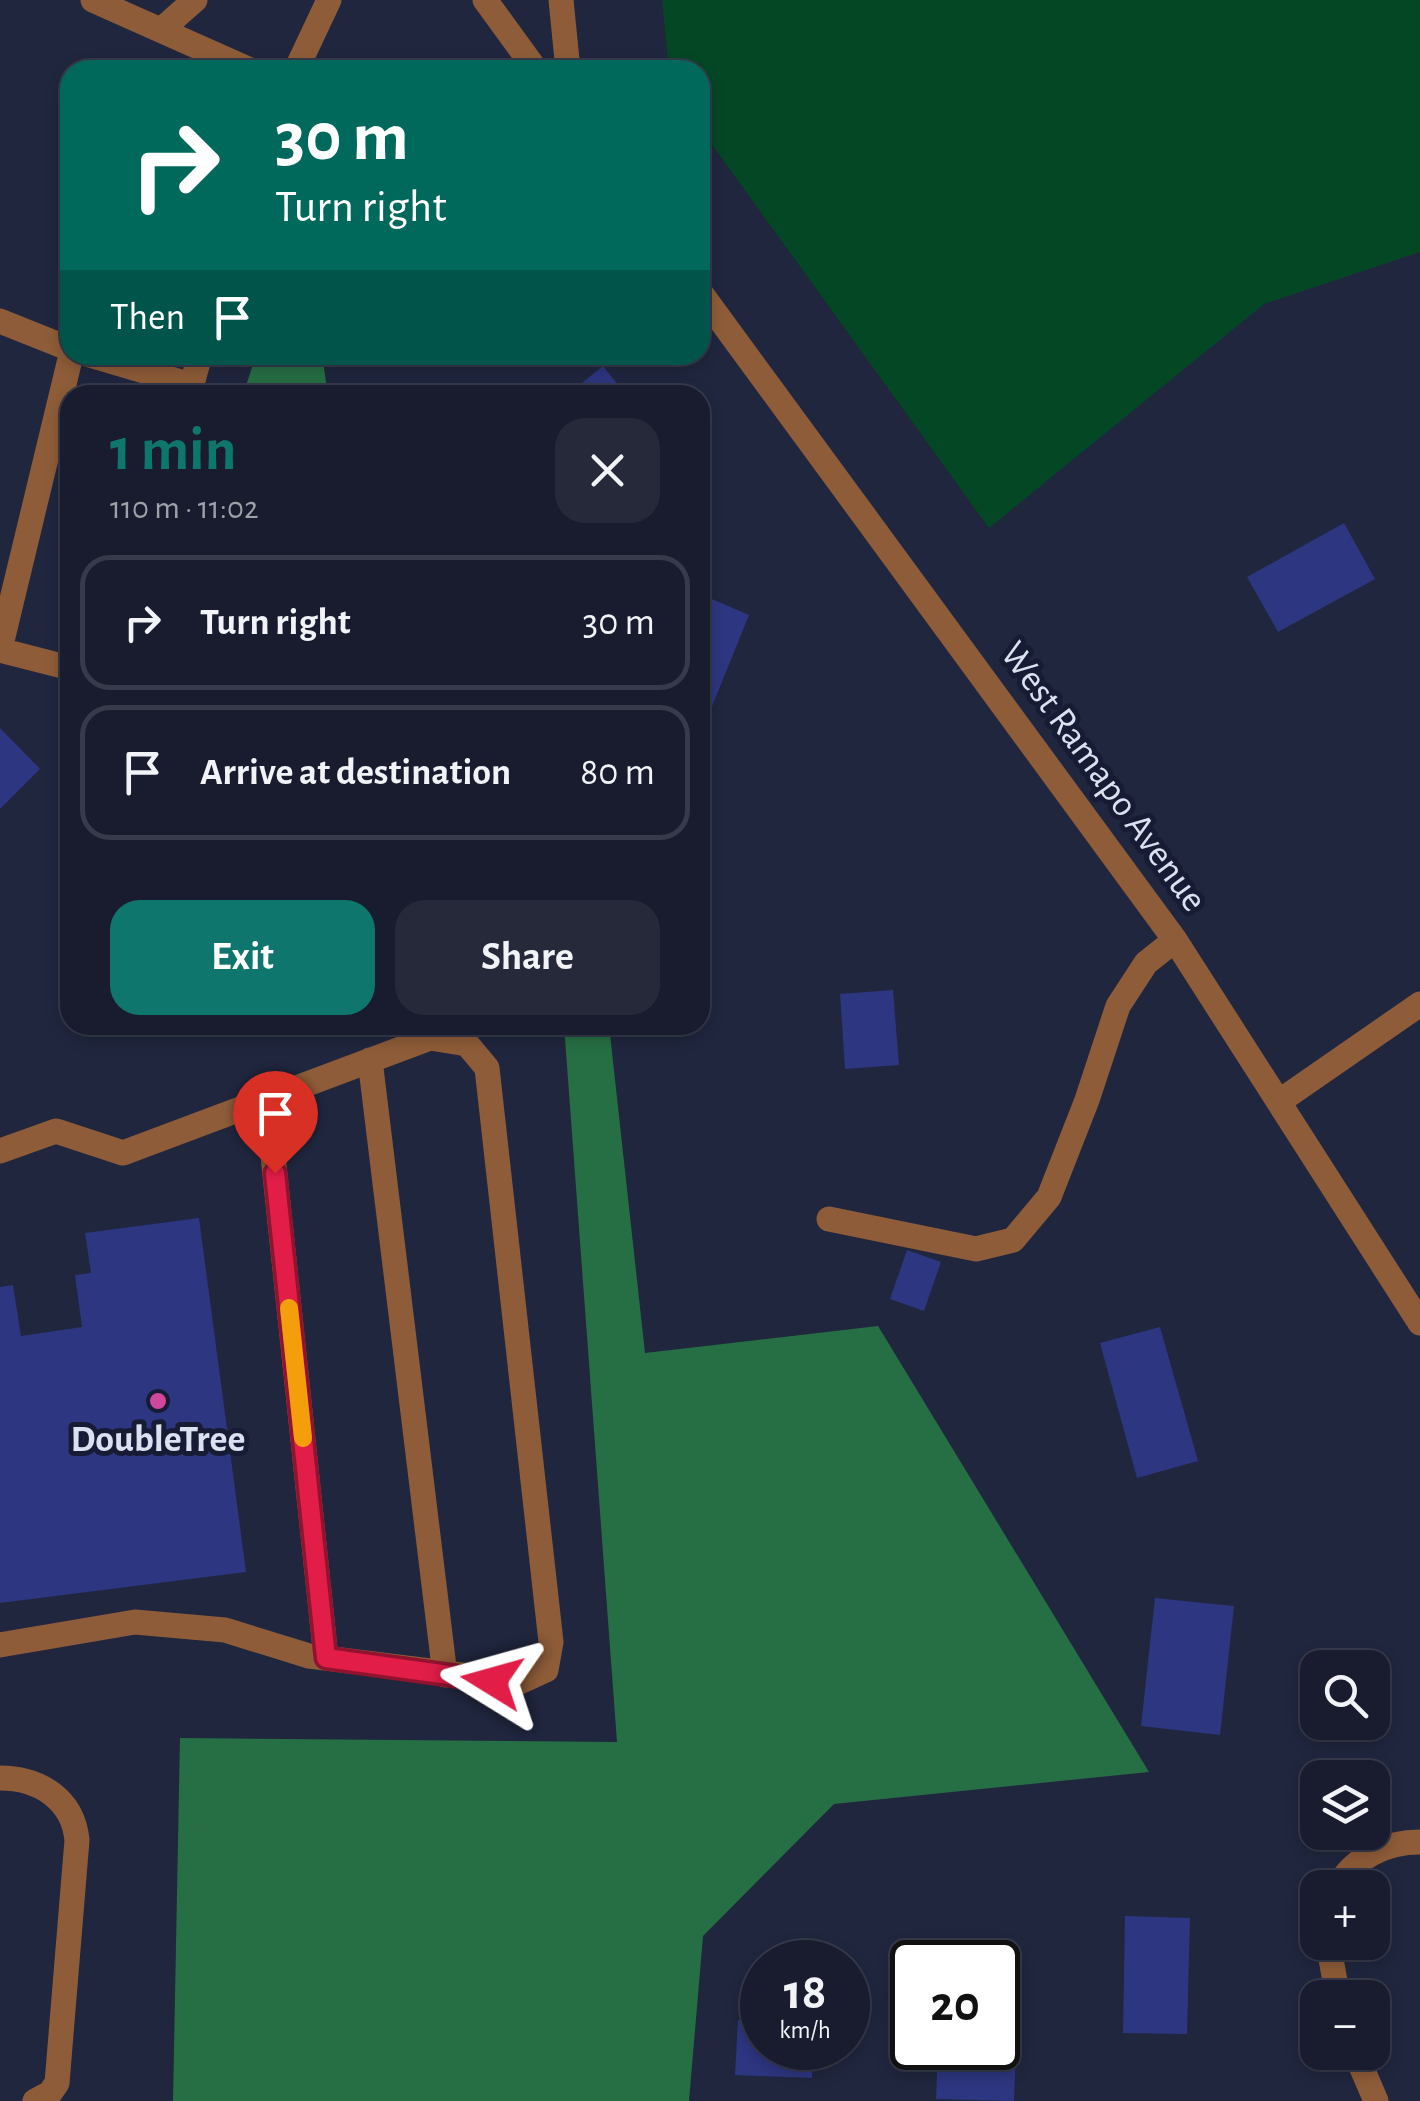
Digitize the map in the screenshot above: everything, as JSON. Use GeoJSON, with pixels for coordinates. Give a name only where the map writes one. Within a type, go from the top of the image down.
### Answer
{"type":"FeatureCollection","features":[{"type":"Feature","properties":{"kind":"street"},"geometry":{"type":"LineString","coordinates":[[93,0],[228,60]]}},
{"type":"Feature","properties":{"kind":"street"},"geometry":{"type":"LineString","coordinates":[[161,30],[196,0]]}},
{"type":"Feature","properties":{"kind":"street"},"geometry":{"type":"LineString","coordinates":[[301,60],[329,0]]}},
{"type":"Feature","properties":{"kind":"street"},"geometry":{"type":"LineString","coordinates":[[485,0],[529,60]]}},
{"type":"Feature","properties":{"kind":"street"},"geometry":{"type":"LineString","coordinates":[[562,0],[567,60]]}},
{"type":"Feature","properties":{"kind":"street","name":"West Ramapo Avenue"},"geometry":{"type":"LineString","coordinates":[[710,306],[1175,940],[1420,1324]]}},
{"type":"Feature","properties":{"kind":"street"},"geometry":{"type":"LineString","coordinates":[[0,321],[60,348]]}},
{"type":"Feature","properties":{"kind":"street"},"geometry":{"type":"LineString","coordinates":[[119,365],[176,385]]}},
{"type":"Feature","properties":{"kind":"street"},"geometry":{"type":"LineString","coordinates":[[60,394],[0,649],[60,665]]}},
{"type":"Feature","properties":{"kind":"street"},"geometry":{"type":"LineString","coordinates":[[829,1219],[976,1249],[1013,1240],[1049,1198],[1118,1006],[1146,963],[1175,940]]}},
{"type":"Feature","properties":{"kind":"street"},"geometry":{"type":"LineString","coordinates":[[1280,1101],[1420,1004]]}},
{"type":"Feature","properties":{"kind":"street"},"geometry":{"type":"LineString","coordinates":[[0,1152],[56,1131],[123,1152],[430,1038],[467,1044],[487,1068],[551,1642],[546,1670],[520,1682],[326,1658],[225,1630],[135,1622],[0,1645]]}},
{"type":"Feature","properties":{"kind":"street"},"geometry":{"type":"LineString","coordinates":[[370,1060],[445,1675]]}},
{"type":"Feature","properties":{"kind":"street"},"geometry":{"type":"LineString","coordinates":[[267,1099],[326,1658]]}},
{"type":"Feature","properties":{"kind":"street"},"geometry":{"type":"LineString","coordinates":[[0,1778],[22,1778],[40,1787],[69,1808],[76,1823],[57,2084],[50,2094],[35,2101]]}},
{"type":"Feature","properties":{"kind":"street"},"geometry":{"type":"LineString","coordinates":[[1350,1870],[1367,1855],[1398,1842],[1420,1842]]}},
{"type":"Feature","properties":{"kind":"street"},"geometry":{"type":"LineString","coordinates":[[1363,2070],[1376,2101]]}},
{"type":"Feature","properties":{"kind":"green space"},"geometry":{"type":"Polygon","coordinates":[[[662,0],[1420,0],[1420,252],[1264,304],[989,528],[710,142],[710,60],[668,60],[662,0]]]}},
{"type":"Feature","properties":{"kind":"green space"},"geometry":{"type":"Polygon","coordinates":[[[253,365],[324,365],[326,385],[246,385],[253,365]]]}},
{"type":"Feature","properties":{"kind":"green space"},"geometry":{"type":"Polygon","coordinates":[[[565,1035],[610,1035],[645,1353],[878,1326],[1149,1772],[834,1804],[703,1936],[689,2101],[173,2101],[180,1738],[617,1742],[565,1035]]]}},
{"type":"Feature","properties":{"kind":"building"},"geometry":{"type":"Polygon","coordinates":[[[603,366],[618,385],[579,385],[603,366]]]}},
{"type":"Feature","properties":{"kind":"building"},"geometry":{"type":"Polygon","coordinates":[[[1344,523],[1375,579],[1278,632],[1247,577],[1344,523]]]}},
{"type":"Feature","properties":{"kind":"building"},"geometry":{"type":"Polygon","coordinates":[[[710,598],[749,615],[710,711],[710,598]]]}},
{"type":"Feature","properties":{"kind":"building"},"geometry":{"type":"Polygon","coordinates":[[[0,728],[40,769],[0,809],[0,728]]]}},
{"type":"Feature","properties":{"kind":"building"},"geometry":{"type":"Polygon","coordinates":[[[893,990],[899,1065],[845,1069],[840,994],[893,990]]]}},
{"type":"Feature","properties":{"kind":"building","name":"DoubleTree"},"geometry":{"type":"Polygon","coordinates":[[[199,1218],[246,1572],[0,1603],[0,1287],[13,1285],[21,1336],[82,1327],[75,1275],[91,1273],[85,1233],[199,1218]]]}},
{"type":"Feature","properties":{"kind":"building"},"geometry":{"type":"Polygon","coordinates":[[[907,1250],[941,1262],[924,1311],[890,1299],[907,1250]]]}},
{"type":"Feature","properties":{"kind":"building"},"geometry":{"type":"Polygon","coordinates":[[[1160,1327],[1198,1461],[1137,1478],[1100,1343],[1160,1327]]]}},
{"type":"Feature","properties":{"kind":"building"},"geometry":{"type":"Polygon","coordinates":[[[1155,1598],[1234,1606],[1220,1735],[1141,1726],[1155,1598]]]}},
{"type":"Feature","properties":{"kind":"building"},"geometry":{"type":"Polygon","coordinates":[[[1125,1916],[1190,1918],[1187,2034],[1123,2033],[1125,1916]]]}},
{"type":"Feature","properties":{"kind":"building"},"geometry":{"type":"Polygon","coordinates":[[[738,2020],[740,2070],[812,2070],[812,2078],[735,2075],[738,2020]]]}},
{"type":"Feature","properties":{"kind":"building"},"geometry":{"type":"Polygon","coordinates":[[[937,2070],[1015,2070],[1014,2101],[936,2099],[937,2070]]]}},
{"type":"Feature","properties":{"kind":"slow traffic"},"geometry":{"type":"LineString","coordinates":[[289,1308],[303,1438]]}},
{"type":"Feature","properties":{"kind":"place","name":"DoubleTree"},"geometry":{"type":"Point","coordinates":[158,1401]}},
{"type":"Feature","properties":{"kind":"route"},"geometry":{"type":"LineString","coordinates":[[275,1173],[326,1658],[492,1681]]}}]}
